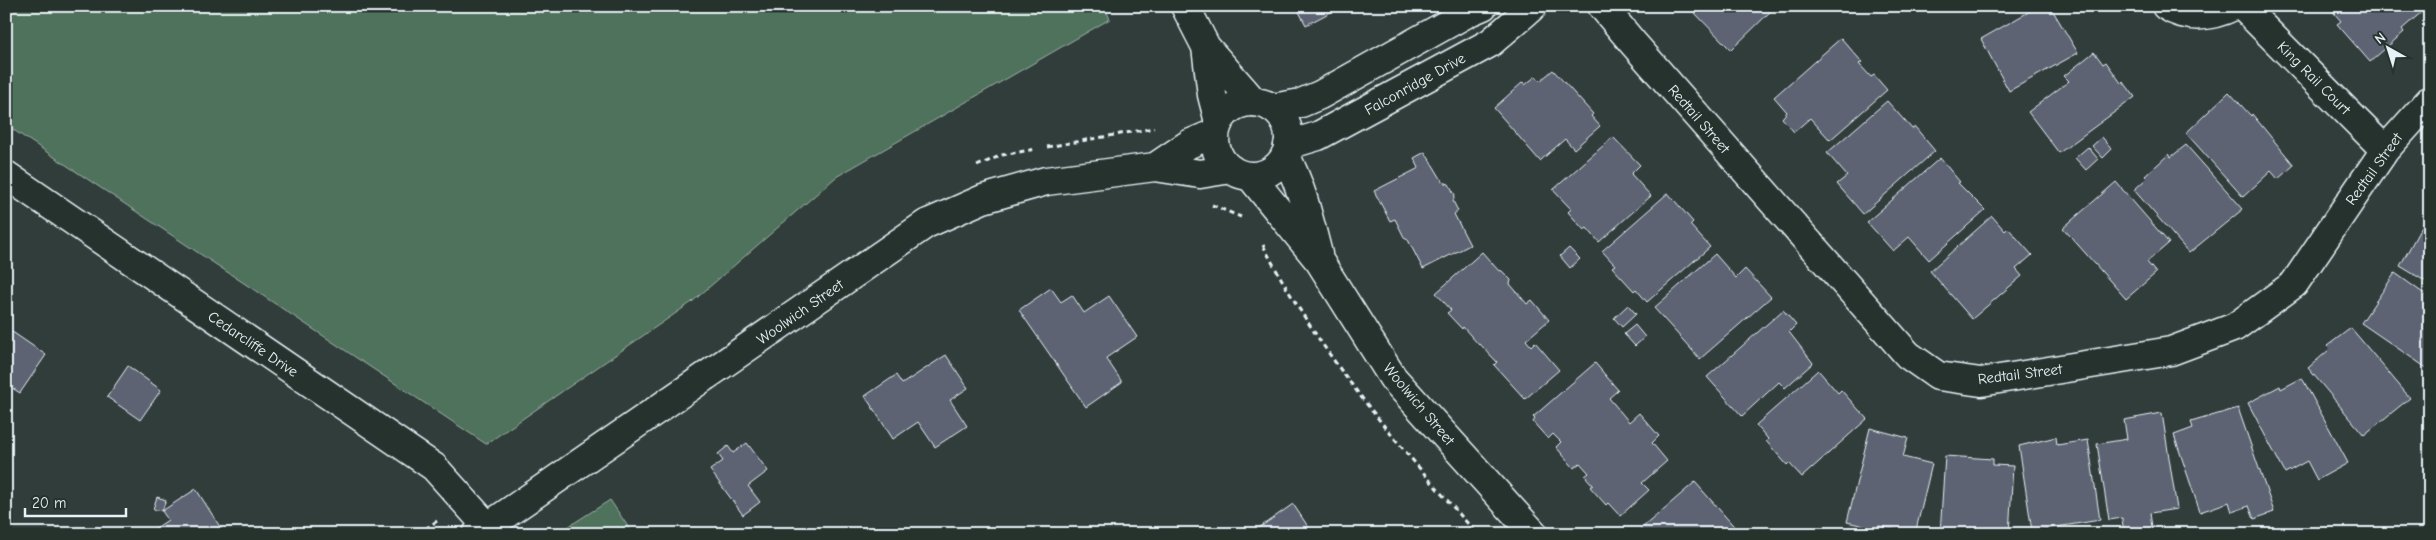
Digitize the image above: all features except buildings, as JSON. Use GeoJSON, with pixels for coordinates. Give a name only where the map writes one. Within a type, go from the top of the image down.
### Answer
{"type":"FeatureCollection","features":[{"type":"Feature","properties":{"kind":"street"},"geometry":{"type":"LineString","coordinates":[[1186,6],[1206,47],[1263,105],[1301,103],[1320,95],[1468,12],[1483,6]]}},
{"type":"Feature","properties":{"kind":"street","name":"Falconridge Drive"},"geometry":{"type":"LineString","coordinates":[[1287,150],[1318,136],[1490,43],[1533,6]]}},
{"type":"Feature","properties":{"kind":"street","name":"Redtail Street"},"geometry":{"type":"LineString","coordinates":[[1602,6],[1632,43],[1908,355],[1938,376],[1981,382],[2171,352],[2235,327],[2294,284],[2385,150],[2430,100]]}},
{"type":"Feature","properties":{"kind":"street"},"geometry":{"type":"LineString","coordinates":[[2166,6],[2174,12],[2196,16],[2219,14],[2234,6]]}},
{"type":"Feature","properties":{"kind":"street","name":"King Rail Court"},"geometry":{"type":"LineString","coordinates":[[2242,6],[2385,150]]}},
{"type":"Feature","properties":{"kind":"street"},"geometry":{"type":"LineString","coordinates":[[1206,47],[1217,127]]}},
{"type":"Feature","properties":{"kind":"street","name":"Woolwich Street"},"geometry":{"type":"LineString","coordinates":[[1155,167],[1217,127],[1234,107],[1243,103],[1263,105],[1286,124],[1287,150],[1306,205],[1320,262]]}},
{"type":"Feature","properties":{"kind":"street","name":"Woolwich Street"},"geometry":{"type":"LineString","coordinates":[[1217,127],[1218,154],[1240,173],[1320,262],[1393,378],[1534,534]]}},
{"type":"Feature","properties":{"kind":"street","name":"Woolwich Street"},"geometry":{"type":"LineString","coordinates":[[487,531],[926,224],[983,199],[1046,181],[1155,167],[1200,174],[1271,171],[1279,164],[1287,150]]}},
{"type":"Feature","properties":{"kind":"street","name":"Cedarcliffe Drive"},"geometry":{"type":"LineString","coordinates":[[6,175],[434,468],[487,531]]}},
{"type":"Feature","properties":{"kind":"path"},"geometry":{"type":"LineString","coordinates":[[1208,204],[1246,219]]}},
{"type":"Feature","properties":{"kind":"path"},"geometry":{"type":"LineString","coordinates":[[1261,242],[1322,347],[1380,424],[1477,534]]}},
{"type":"Feature","properties":{"kind":"path"},"geometry":{"type":"LineString","coordinates":[[418,534],[430,526]]}},
{"type":"Feature","properties":{"kind":"green space"},"geometry":{"type":"Polygon","coordinates":[[[6,6],[1104,6],[1110,19],[836,177],[692,302],[486,444],[6,125],[6,6]]]}},
{"type":"Feature","properties":{"kind":"green space"},"geometry":{"type":"Polygon","coordinates":[[[610,500],[633,534],[569,534],[566,528],[610,500]]]}}]}
